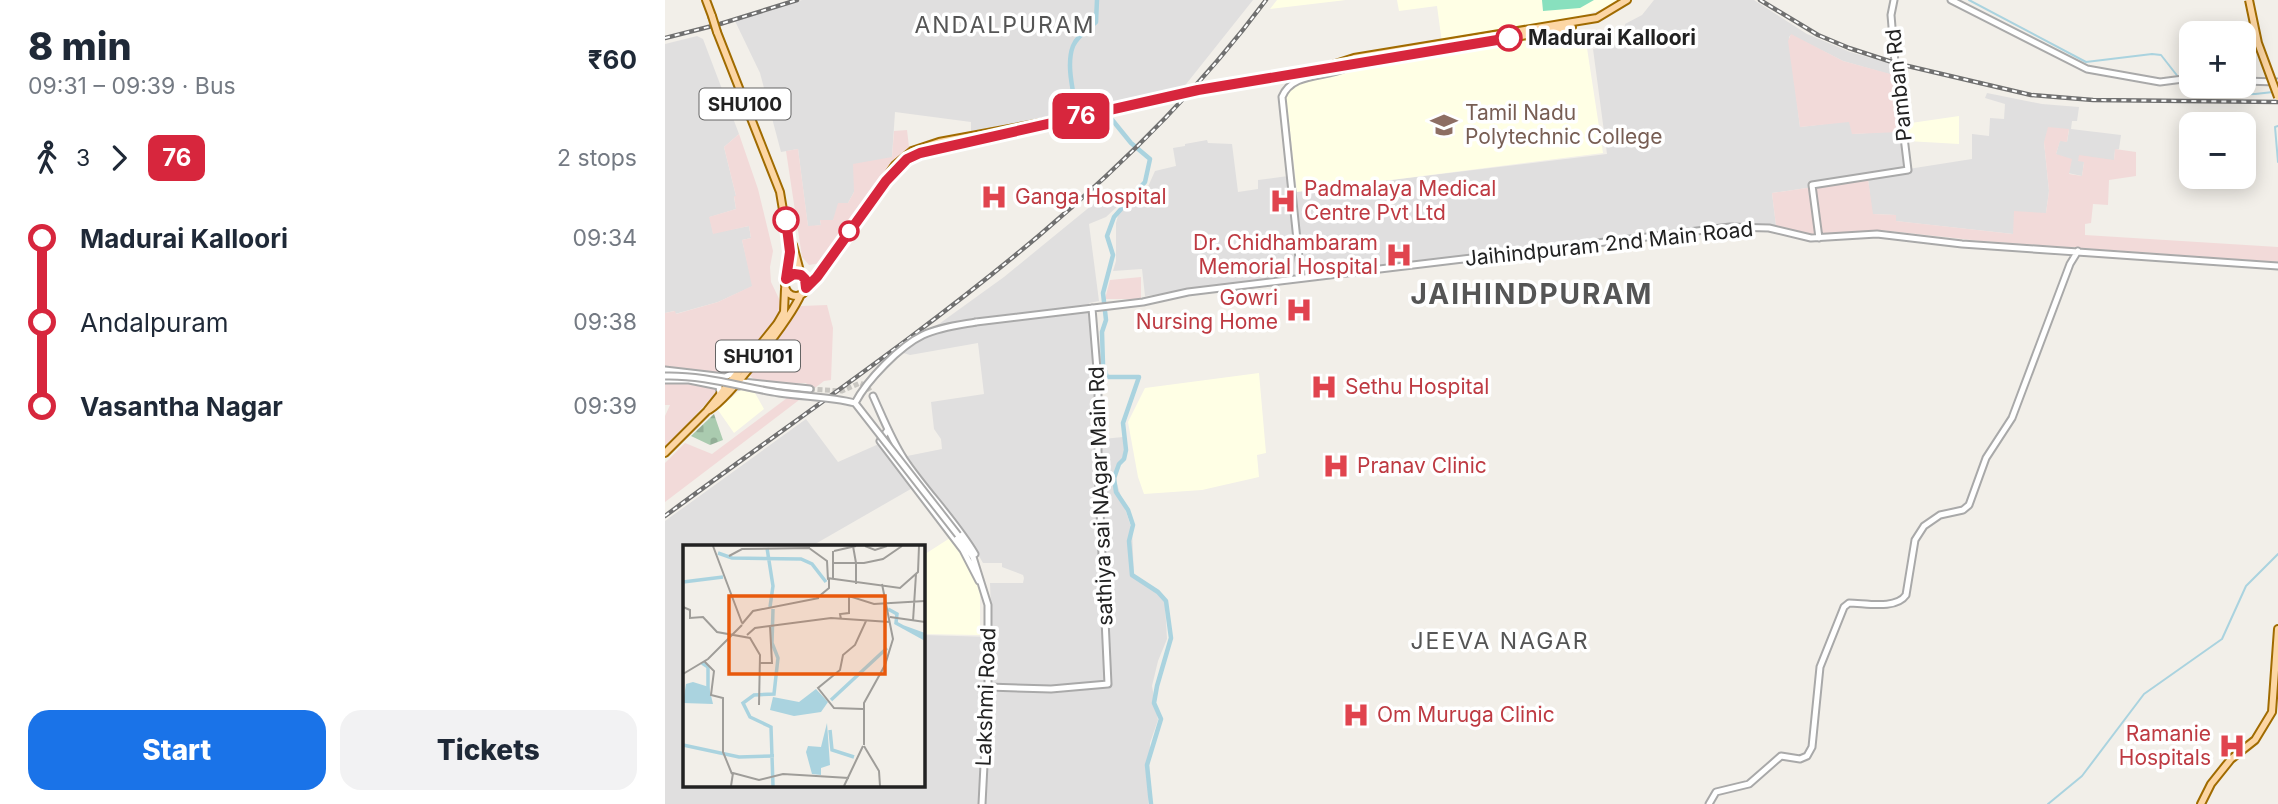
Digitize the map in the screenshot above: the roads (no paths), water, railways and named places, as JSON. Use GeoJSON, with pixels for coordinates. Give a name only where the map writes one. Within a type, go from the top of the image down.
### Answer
{"type":"FeatureCollection","features":[{"type":"Feature","properties":{"kind":"main road","name":"SHU100"},"geometry":{"type":"LineString","coordinates":[[706,0],[780,192],[790,252],[786,279]]}},
{"type":"Feature","properties":{"kind":"main road"},"geometry":{"type":"LineString","coordinates":[[806,288],[886,181],[907,159],[920,153],[1198,90],[1558,30],[1595,19],[1627,0]]}},
{"type":"Feature","properties":{"kind":"main road"},"geometry":{"type":"LineString","coordinates":[[2249,0],[2258,43],[2278,97]]}},
{"type":"Feature","properties":{"kind":"main road"},"geometry":{"type":"LineString","coordinates":[[1324,68],[1354,58],[1595,19]]}},
{"type":"Feature","properties":{"kind":"main road","name":"SHU100"},"geometry":{"type":"LineString","coordinates":[[786,220],[802,276]]}},
{"type":"Feature","properties":{"kind":"main road"},"geometry":{"type":"LineString","coordinates":[[786,279],[794,274],[802,276],[824,265]]}},
{"type":"Feature","properties":{"kind":"main road"},"geometry":{"type":"LineString","coordinates":[[802,276],[806,288]]}},
{"type":"Feature","properties":{"kind":"main road","name":"SHU101"},"geometry":{"type":"LineString","coordinates":[[665,453],[707,411],[720,394],[722,386],[740,370],[778,324],[785,312],[786,279]]}},
{"type":"Feature","properties":{"kind":"main road","name":"SHU101"},"geometry":{"type":"LineString","coordinates":[[707,411],[734,387],[792,311],[806,288]]}},
{"type":"Feature","properties":{"kind":"main road"},"geometry":{"type":"LineString","coordinates":[[785,289],[790,294],[801,294]]}},
{"type":"Feature","properties":{"kind":"main road"},"geometry":{"type":"LineString","coordinates":[[2201,804],[2211,784],[2231,759],[2255,740],[2272,712],[2278,629]]}},
{"type":"Feature","properties":{"kind":"street","name":"Pamban Rd"},"geometry":{"type":"LineString","coordinates":[[1819,238],[1812,185],[1908,170],[1891,15],[1894,0]]}},
{"type":"Feature","properties":{"kind":"street"},"geometry":{"type":"LineString","coordinates":[[1951,0],[2020,33],[2077,65],[2160,82],[2179,79]]}},
{"type":"Feature","properties":{"kind":"street"},"geometry":{"type":"LineString","coordinates":[[1301,278],[1282,97],[1286,87],[1295,82],[1348,67]]}},
{"type":"Feature","properties":{"kind":"street"},"geometry":{"type":"LineString","coordinates":[[2256,81],[2278,82]]}},
{"type":"Feature","properties":{"kind":"street","name":"Jaihindpuram 2nd Main Road"},"geometry":{"type":"LineString","coordinates":[[855,403],[867,382],[906,346],[923,335],[977,322],[1143,302],[1188,292],[1730,227],[1769,228],[1819,238],[1877,234],[1962,244],[2278,266]]}},
{"type":"Feature","properties":{"kind":"street"},"geometry":{"type":"LineString","coordinates":[[1709,804],[1716,792],[1749,784],[1781,756],[1800,759],[1807,756],[1812,747],[1820,667],[1844,607],[1849,603],[1892,604],[1903,600],[1906,596],[1915,540],[1924,526],[1940,515],[1963,510],[1969,505],[1986,458],[2012,418],[2070,264],[2078,251]]}},
{"type":"Feature","properties":{"kind":"street","name":"sathiya sai NAgar Main Rd"},"geometry":{"type":"LineString","coordinates":[[988,687],[1051,690],[1108,684],[1098,468],[1098,382],[1092,308]]}},
{"type":"Feature","properties":{"kind":"street"},"geometry":{"type":"LineString","coordinates":[[751,365],[749,378],[755,383]]}},
{"type":"Feature","properties":{"kind":"street"},"geometry":{"type":"LineString","coordinates":[[665,370],[725,377],[740,370]]}},
{"type":"Feature","properties":{"kind":"street"},"geometry":{"type":"LineString","coordinates":[[665,378],[685,375],[782,394],[840,399],[855,403]]}},
{"type":"Feature","properties":{"kind":"street"},"geometry":{"type":"LineString","coordinates":[[665,378],[734,387],[743,382],[810,389]]}},
{"type":"Feature","properties":{"kind":"street","name":"Lakshmi Road"},"geometry":{"type":"LineString","coordinates":[[873,396],[887,431],[905,461],[978,559],[985,582],[984,590]]}},
{"type":"Feature","properties":{"kind":"street","name":"Lakshmi Road"},"geometry":{"type":"LineString","coordinates":[[855,403],[958,535],[973,557],[984,590],[990,637],[982,804]]}},
{"type":"Feature","properties":{"kind":"street","name":"Lakshmi Road"},"geometry":{"type":"LineString","coordinates":[[887,431],[880,441],[963,550],[984,590]]}},
{"type":"Feature","properties":{"kind":"waterway"},"geometry":{"type":"LineString","coordinates":[[1097,0],[1096,22],[1075,42],[1070,69],[1076,108],[1100,105]]}},
{"type":"Feature","properties":{"kind":"waterway"},"geometry":{"type":"LineString","coordinates":[[1969,0],[2086,62],[2161,55],[2179,78]]}},
{"type":"Feature","properties":{"kind":"waterway"},"geometry":{"type":"LineString","coordinates":[[2256,93],[2273,92]]}},
{"type":"Feature","properties":{"kind":"waterway"},"geometry":{"type":"LineString","coordinates":[[1105,111],[1131,143],[1150,159],[1145,182],[1114,217],[1107,236],[1113,255],[1103,293],[1106,320],[1102,332],[1103,365],[1107,377],[1139,377],[1123,423],[1126,450],[1124,459],[1114,478],[1116,492],[1128,510],[1133,525],[1129,541],[1132,575],[1158,592],[1166,601],[1171,638],[1154,703],[1161,719],[1147,765],[1151,804]]}},
{"type":"Feature","properties":{"kind":"waterway"},"geometry":{"type":"LineString","coordinates":[[2278,126],[2275,127],[2278,162]]}},
{"type":"Feature","properties":{"kind":"waterway"},"geometry":{"type":"LineString","coordinates":[[2048,804],[2082,776],[2144,694],[2222,639],[2246,586],[2278,554]]}},
{"type":"Feature","properties":{"kind":"tunnel"},"geometry":{"type":"LineString","coordinates":[[810,389],[842,391],[860,383],[867,386],[873,396]]}},
{"type":"Feature","properties":{"kind":"railway"},"geometry":{"type":"LineString","coordinates":[[665,38],[797,0]]}},
{"type":"Feature","properties":{"kind":"railway"},"geometry":{"type":"LineString","coordinates":[[665,516],[907,340],[1062,216],[1135,149],[1203,77],[1266,0]]}},
{"type":"Feature","properties":{"kind":"railway"},"geometry":{"type":"LineString","coordinates":[[1760,0],[1818,35],[1849,48],[1895,63],[2031,95],[2093,100],[2278,102]]}},
{"type":"Feature","properties":{"kind":"place","name":"Madurai Kalloori"},"geometry":{"type":"Point","coordinates":[1509,38]}},
{"type":"Feature","properties":{"kind":"place","name":"Tamil Nadu Polytechnic College"},"geometry":{"type":"Point","coordinates":[1444,125]}},
{"type":"Feature","properties":{"kind":"place","name":"Ganga Hospital"},"geometry":{"type":"Point","coordinates":[994,197]}},
{"type":"Feature","properties":{"kind":"place","name":"Padmalaya Medical Centre Pvt Ltd"},"geometry":{"type":"Point","coordinates":[1283,201]}},
{"type":"Feature","properties":{"kind":"place","name":"Dr. Chidhambaram Memorial Hospital"},"geometry":{"type":"Point","coordinates":[1399,255]}},
{"type":"Feature","properties":{"kind":"place","name":"Gowri Nursing Home"},"geometry":{"type":"Point","coordinates":[1299,310]}},
{"type":"Feature","properties":{"kind":"place","name":"Sethu Hospital"},"geometry":{"type":"Point","coordinates":[1324,387]}},
{"type":"Feature","properties":{"kind":"place","name":"Pranav Clinic"},"geometry":{"type":"Point","coordinates":[1336,466]}},
{"type":"Feature","properties":{"kind":"place","name":"Om Muruga Clinic"},"geometry":{"type":"Point","coordinates":[1356,715]}},
{"type":"Feature","properties":{"kind":"place","name":"Ramanie Hospitals"},"geometry":{"type":"Point","coordinates":[2232,746]}},
{"type":"Feature","properties":{"kind":"district","name":"ANDALPURAM"},"geometry":{"type":"Point","coordinates":[1005,25]}},
{"type":"Feature","properties":{"kind":"district","name":"JAIHINDPURAM"},"geometry":{"type":"Point","coordinates":[1532,294]}},
{"type":"Feature","properties":{"kind":"district","name":"JEEVA NAGAR"},"geometry":{"type":"Point","coordinates":[1500,641]}}]}
